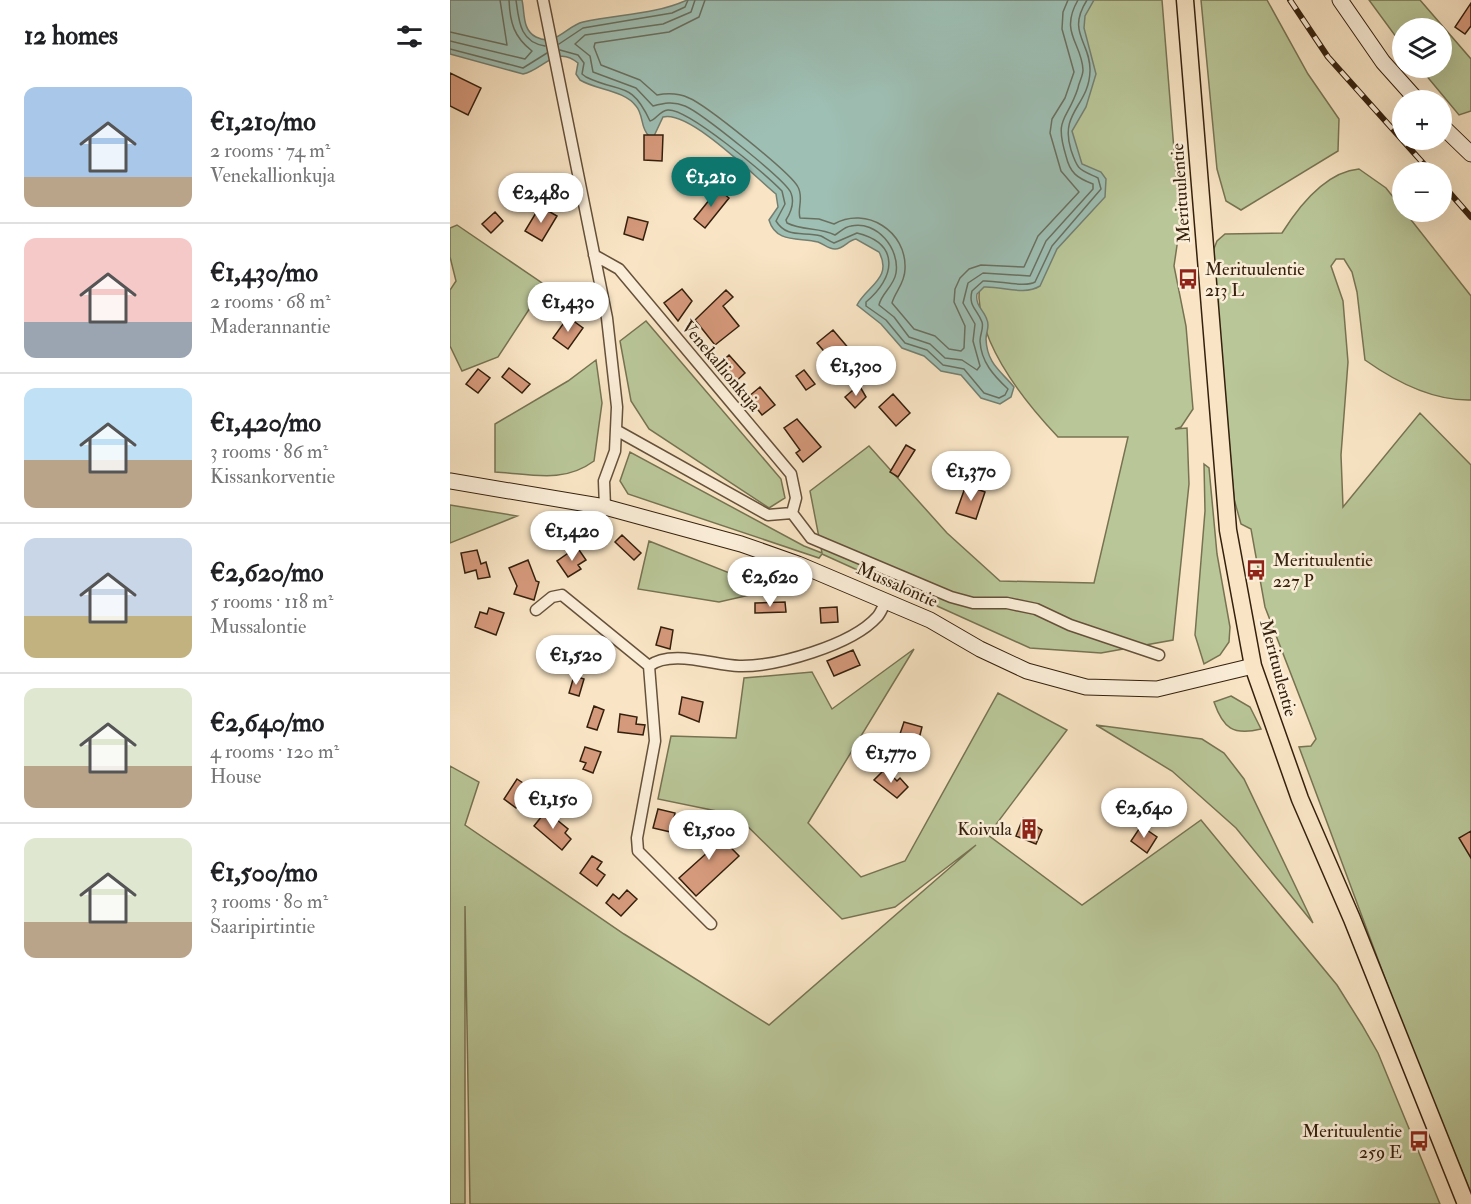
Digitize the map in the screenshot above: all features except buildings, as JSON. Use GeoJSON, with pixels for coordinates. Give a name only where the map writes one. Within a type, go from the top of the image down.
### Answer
{"type":"FeatureCollection","features":[{"type":"Feature","properties":{"kind":"main road","name":"Merituulentie"},"geometry":{"type":"LineString","coordinates":[[1185,0],[1228,530],[1253,666],[1300,799],[1352,919],[1466,1204]]}},
{"type":"Feature","properties":{"kind":"main road"},"geometry":{"type":"LineString","coordinates":[[1340,0],[1383,62],[1408,90]]}},
{"type":"Feature","properties":{"kind":"main road"},"geometry":{"type":"LineString","coordinates":[[1452,136],[1471,154]]}},
{"type":"Feature","properties":{"kind":"main road","name":"Mussalontie"},"geometry":{"type":"LineString","coordinates":[[450,481],[605,507],[741,544],[930,620],[980,649],[1027,671],[1086,687],[1157,689],[1253,666]]}},
{"type":"Feature","properties":{"kind":"street"},"geometry":{"type":"LineString","coordinates":[[543,0],[607,318],[617,407],[615,451],[604,481],[605,507]]}},
{"type":"Feature","properties":{"kind":"street","name":"Venekallionkuja"},"geometry":{"type":"LineString","coordinates":[[594,255],[619,268],[790,474],[796,498],[792,513]]}},
{"type":"Feature","properties":{"kind":"street"},"geometry":{"type":"LineString","coordinates":[[616,430],[768,515],[792,513],[811,538],[951,597],[973,603],[1007,603],[1036,609],[1070,624],[1159,656]]}},
{"type":"Feature","properties":{"kind":"street"},"geometry":{"type":"LineString","coordinates":[[536,610],[552,597],[562,595],[649,666],[655,741],[637,838],[638,851],[711,924]]}},
{"type":"Feature","properties":{"kind":"street"},"geometry":{"type":"LineString","coordinates":[[649,666],[657,660],[673,659],[739,666],[764,665],[830,646],[855,634],[878,617],[886,601]]}},
{"type":"Feature","properties":{"kind":"green space"},"geometry":{"type":"Polygon","coordinates":[[[1055,0],[1162,0],[1180,225],[1174,266],[1186,326],[1193,409],[1181,427],[1175,429],[1187,428],[1189,484],[1173,640],[1101,653],[1030,648],[822,554],[819,558],[628,494],[620,481],[630,452],[804,546],[822,553],[810,491],[869,446],[947,533],[1000,581],[1094,583],[1128,437],[1058,437],[1032,408],[1007,374],[988,336],[979,298],[982,266],[1055,0]]]}},
{"type":"Feature","properties":{"kind":"green space"},"geometry":{"type":"Polygon","coordinates":[[[1201,0],[1267,0],[1308,74],[1339,119],[1338,151],[1241,210],[1226,201],[1217,169],[1201,0]]]}},
{"type":"Feature","properties":{"kind":"green space"},"geometry":{"type":"Polygon","coordinates":[[[1369,0],[1420,0],[1436,18],[1392,18],[1392,31],[1369,0]]]}},
{"type":"Feature","properties":{"kind":"green space"},"geometry":{"type":"Polygon","coordinates":[[[1452,37],[1471,59],[1471,111],[1459,115],[1452,107],[1452,90],[1438,90],[1428,78],[1452,78],[1452,37]]]}},
{"type":"Feature","properties":{"kind":"green space"},"geometry":{"type":"Polygon","coordinates":[[[1359,169],[1386,188],[1392,196],[1392,222],[1413,222],[1471,296],[1471,400],[1428,394],[1389,376],[1365,360],[1357,292],[1352,272],[1344,259],[1336,259],[1331,266],[1343,301],[1348,362],[1341,455],[1343,507],[1420,413],[1471,465],[1471,1193],[1402,1024],[1299,747],[1311,746],[1316,739],[1265,607],[1251,529],[1241,524],[1234,499],[1213,251],[1217,241],[1225,234],[1282,233],[1296,212],[1314,192],[1335,176],[1359,169]]]}},
{"type":"Feature","properties":{"kind":"green space"},"geometry":{"type":"Polygon","coordinates":[[[457,225],[545,285],[498,357],[462,371],[450,346],[450,290],[456,281],[450,257],[450,228],[457,225]]]}},
{"type":"Feature","properties":{"kind":"green space"},"geometry":{"type":"Polygon","coordinates":[[[646,321],[781,479],[785,498],[769,508],[649,429],[631,401],[620,341],[646,321]]]}},
{"type":"Feature","properties":{"kind":"green space"},"geometry":{"type":"Polygon","coordinates":[[[596,360],[602,403],[594,461],[571,473],[559,475],[495,472],[495,424],[568,381],[596,360]]]}},
{"type":"Feature","properties":{"kind":"green space"},"geometry":{"type":"Polygon","coordinates":[[[1204,464],[1209,468],[1217,554],[1230,627],[1229,642],[1220,655],[1204,664],[1195,635],[1205,511],[1204,464]]]}},
{"type":"Feature","properties":{"kind":"green space"},"geometry":{"type":"Polygon","coordinates":[[[450,505],[517,516],[450,543],[450,505]]]}},
{"type":"Feature","properties":{"kind":"green space"},"geometry":{"type":"Polygon","coordinates":[[[649,541],[772,590],[719,602],[638,589],[649,541]]]}},
{"type":"Feature","properties":{"kind":"green space"},"geometry":{"type":"Polygon","coordinates":[[[914,649],[808,823],[861,877],[905,861],[998,693],[1067,730],[988,835],[1082,905],[1201,820],[1337,985],[1362,1025],[1378,1053],[1440,1204],[470,1204],[465,906],[465,1204],[450,1204],[450,766],[479,782],[465,825],[624,934],[769,1025],[976,845],[895,907],[842,919],[736,815],[658,799],[671,736],[736,738],[744,678],[812,672],[832,709],[914,649]]]}},
{"type":"Feature","properties":{"kind":"green space"},"geometry":{"type":"Polygon","coordinates":[[[1231,696],[1250,707],[1261,729],[1243,731],[1230,728],[1225,724],[1214,702],[1231,696]]]}},
{"type":"Feature","properties":{"kind":"green space"},"geometry":{"type":"Polygon","coordinates":[[[1096,725],[1202,739],[1224,753],[1244,779],[1313,923],[1236,828],[1172,771],[1096,725]]]}},
{"type":"Feature","properties":{"kind":"water"},"geometry":{"type":"Polygon","coordinates":[[[450,0],[522,0],[528,30],[536,37],[549,39],[583,22],[662,9],[687,0],[1094,0],[1085,16],[1084,28],[1096,74],[1086,107],[1072,131],[1082,164],[1101,172],[1106,179],[1105,197],[1057,249],[1040,286],[1027,290],[984,287],[977,294],[978,305],[988,322],[986,339],[989,355],[1014,387],[1011,397],[1000,404],[981,398],[961,375],[941,371],[924,356],[902,348],[881,324],[857,305],[881,275],[883,269],[879,252],[856,239],[835,249],[818,242],[789,238],[777,233],[769,220],[778,207],[776,194],[722,146],[689,124],[675,118],[663,117],[654,136],[649,136],[644,129],[640,113],[631,101],[617,93],[580,80],[576,74],[578,63],[570,58],[556,57],[523,74],[450,54],[450,0]]]}},
{"type":"Feature","properties":{"kind":"railway"},"geometry":{"type":"LineString","coordinates":[[1290,0],[1328,57],[1422,162]]}},
{"type":"Feature","properties":{"kind":"railway"},"geometry":{"type":"LineString","coordinates":[[1452,195],[1471,217]]}},
{"type":"Feature","properties":{"kind":"place","name":"Merituulentie 213 L"},"geometry":{"type":"Point","coordinates":[1188,279]}},
{"type":"Feature","properties":{"kind":"place","name":"Merituulentie 227 P"},"geometry":{"type":"Point","coordinates":[1256,570]}},
{"type":"Feature","properties":{"kind":"place","name":"Koivula"},"geometry":{"type":"Point","coordinates":[1029,829]}},
{"type":"Feature","properties":{"kind":"place","name":"Merituulentie 259 E"},"geometry":{"type":"Point","coordinates":[1419,1141]}}]}
